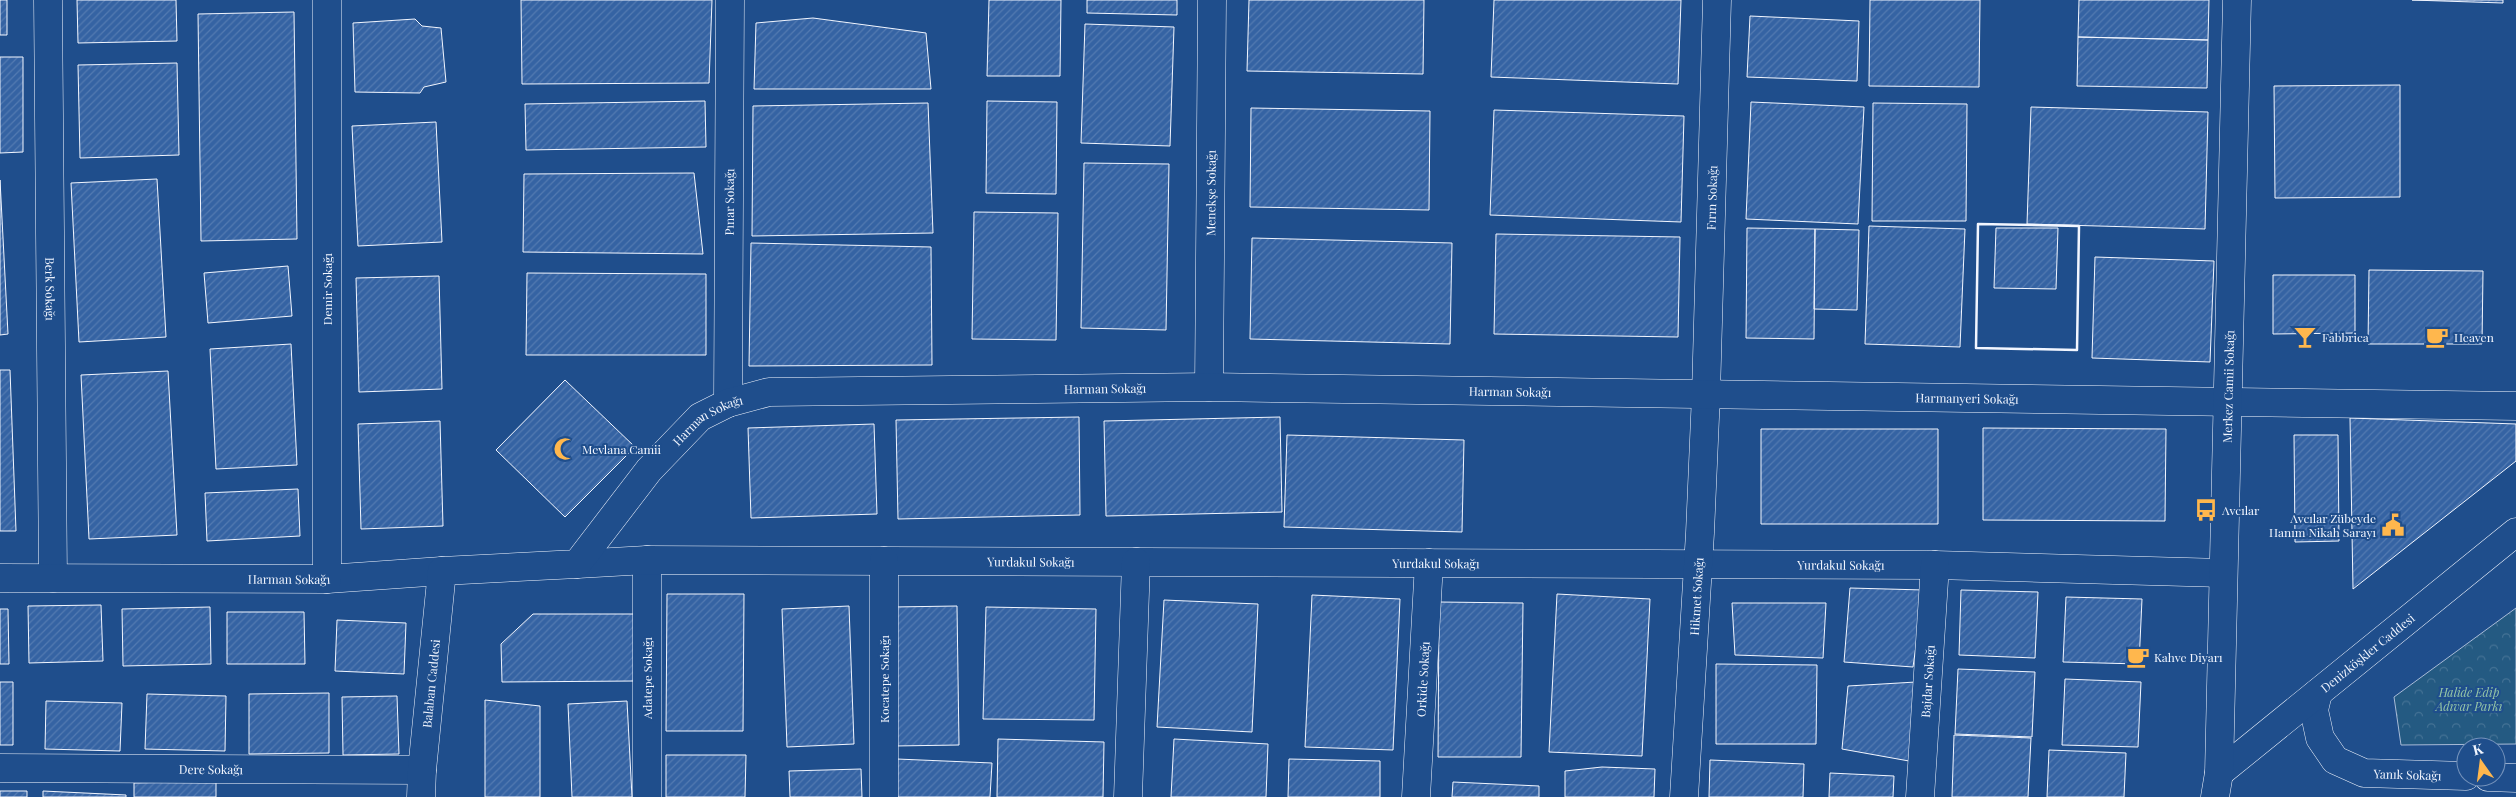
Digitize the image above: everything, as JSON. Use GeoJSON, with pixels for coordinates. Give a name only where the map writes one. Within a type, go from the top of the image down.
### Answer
{"type":"FeatureCollection","features":[{"type":"Feature","properties":{"kind":"street","name":"Berk Sokağı"},"geometry":{"type":"LineString","coordinates":[[48,0],[53,578]]}},
{"type":"Feature","properties":{"kind":"street","name":"Demir Sokağı"},"geometry":{"type":"LineString","coordinates":[[327,0],[327,579]]}},
{"type":"Feature","properties":{"kind":"street","name":"Pınar Sokağı"},"geometry":{"type":"LineString","coordinates":[[728,403],[730,0]]}},
{"type":"Feature","properties":{"kind":"street","name":"Menekşe Sokağı"},"geometry":{"type":"LineString","coordinates":[[1209,387],[1212,0]]}},
{"type":"Feature","properties":{"kind":"street","name":"Fırın Sokağı"},"geometry":{"type":"LineString","coordinates":[[1706,394],[1717,0]]}},
{"type":"Feature","properties":{"kind":"street","name":"Merkez Camii Sokağı"},"geometry":{"type":"LineString","coordinates":[[2217,785],[2237,0]]}},
{"type":"Feature","properties":{"kind":"street","name":"Harman Sokağı"},"geometry":{"type":"LineString","coordinates":[[576,564],[649,470],[700,417],[728,403],[769,392],[1209,387],[1706,394]]}},
{"type":"Feature","properties":{"kind":"street","name":"Harmanyeri Sokağı"},"geometry":{"type":"LineString","coordinates":[[1706,394],[2227,401]]}},
{"type":"Feature","properties":{"kind":"street","name":"Hikmet Sokağı"},"geometry":{"type":"LineString","coordinates":[[1684,797],[1700,533],[1706,394]]}},
{"type":"Feature","properties":{"kind":"street"},"geometry":{"type":"LineString","coordinates":[[2227,401],[2516,406]]}},
{"type":"Feature","properties":{"kind":"street","name":"Denizköşkler Caddesi"},"geometry":{"type":"LineString","coordinates":[[2217,785],[2318,693],[2516,532]]}},
{"type":"Feature","properties":{"kind":"street","name":"Harman Sokağı"},"geometry":{"type":"LineString","coordinates":[[0,578],[327,579],[647,560]]}},
{"type":"Feature","properties":{"kind":"street","name":"Yurdakul Sokağı"},"geometry":{"type":"LineString","coordinates":[[647,560],[1697,566],[1935,565],[2223,573]]}},
{"type":"Feature","properties":{"kind":"street","name":"Adatepe Sokağı"},"geometry":{"type":"LineString","coordinates":[[647,560],[647,797]]}},
{"type":"Feature","properties":{"kind":"street","name":"Kocatepe Sokağı"},"geometry":{"type":"LineString","coordinates":[[884,561],[884,797]]}},
{"type":"Feature","properties":{"kind":"street"},"geometry":{"type":"LineString","coordinates":[[1128,797],[1136,562]]}},
{"type":"Feature","properties":{"kind":"street","name":"Orkide Sokağı"},"geometry":{"type":"LineString","coordinates":[[1416,797],[1429,563]]}},
{"type":"Feature","properties":{"kind":"street","name":"Bajdar Sokağı"},"geometry":{"type":"LineString","coordinates":[[1920,797],[1935,565]]}},
{"type":"Feature","properties":{"kind":"street","name":"Balaban Caddesi"},"geometry":{"type":"LineString","coordinates":[[421,797],[422,770],[442,571]]}},
{"type":"Feature","properties":{"kind":"street","name":"Yanık Sokağı"},"geometry":{"type":"LineString","coordinates":[[2318,693],[2314,710],[2320,738],[2336,760],[2364,774],[2456,776]]}},
{"type":"Feature","properties":{"kind":"street","name":"Dere Sokağı"},"geometry":{"type":"LineString","coordinates":[[0,768],[422,770]]}},
{"type":"Feature","properties":{"kind":"green space","name":"Halide Edip Adıvar Parkı"},"geometry":{"type":"Polygon","coordinates":[[[2516,608],[2516,744],[2506,744],[2506,737],[2456,737],[2456,745],[2401,745],[2394,697],[2516,608]]]}},
{"type":"Feature","properties":{"kind":"building"},"geometry":{"type":"Polygon","coordinates":[[[0,0],[7,0],[7,35],[0,35],[0,0]]]}},
{"type":"Feature","properties":{"kind":"building"},"geometry":{"type":"Polygon","coordinates":[[[77,0],[176,0],[177,41],[78,43],[77,0]]]}},
{"type":"Feature","properties":{"kind":"building"},"geometry":{"type":"Polygon","coordinates":[[[521,0],[712,0],[709,83],[522,84],[521,0]]]}},
{"type":"Feature","properties":{"kind":"building"},"geometry":{"type":"Polygon","coordinates":[[[989,0],[1061,0],[1060,76],[987,76],[989,0]]]}},
{"type":"Feature","properties":{"kind":"building"},"geometry":{"type":"Polygon","coordinates":[[[1087,0],[1177,0],[1177,15],[1087,13],[1087,0]]]}},
{"type":"Feature","properties":{"kind":"building"},"geometry":{"type":"Polygon","coordinates":[[[1249,0],[1424,0],[1423,74],[1247,71],[1249,0]]]}},
{"type":"Feature","properties":{"kind":"building"},"geometry":{"type":"Polygon","coordinates":[[[1494,0],[1681,0],[1678,84],[1491,77],[1494,0]]]}},
{"type":"Feature","properties":{"kind":"building"},"geometry":{"type":"Polygon","coordinates":[[[1870,0],[1980,0],[1979,87],[1869,86],[1870,0]]]}},
{"type":"Feature","properties":{"kind":"building"},"geometry":{"type":"Polygon","coordinates":[[[2079,0],[2209,0],[2208,40],[2078,37],[2079,0]]]}},
{"type":"Feature","properties":{"kind":"building"},"geometry":{"type":"Polygon","coordinates":[[[2412,0],[2503,0],[2503,3],[2412,0]]]}},
{"type":"Feature","properties":{"kind":"building"},"geometry":{"type":"Polygon","coordinates":[[[294,12],[297,239],[201,241],[198,14],[294,12]]]}},
{"type":"Feature","properties":{"kind":"building"},"geometry":{"type":"Polygon","coordinates":[[[1750,16],[1859,21],[1857,81],[1747,77],[1750,16]]]}},
{"type":"Feature","properties":{"kind":"building"},"geometry":{"type":"Polygon","coordinates":[[[813,18],[926,33],[931,89],[754,89],[756,23],[813,18]]]}},
{"type":"Feature","properties":{"kind":"building"},"geometry":{"type":"Polygon","coordinates":[[[415,19],[422,26],[441,28],[446,82],[424,87],[420,93],[355,92],[353,23],[415,19]]]}},
{"type":"Feature","properties":{"kind":"building"},"geometry":{"type":"Polygon","coordinates":[[[1085,24],[1174,27],[1170,146],[1081,143],[1085,24]]]}},
{"type":"Feature","properties":{"kind":"building"},"geometry":{"type":"Polygon","coordinates":[[[2078,37],[2208,40],[2207,88],[2077,86],[2078,37]]]}},
{"type":"Feature","properties":{"kind":"building"},"geometry":{"type":"Polygon","coordinates":[[[0,57],[23,57],[23,152],[0,153],[0,57]]]}},
{"type":"Feature","properties":{"kind":"building"},"geometry":{"type":"Polygon","coordinates":[[[177,63],[179,155],[80,158],[78,65],[177,63]]]}},
{"type":"Feature","properties":{"kind":"building"},"geometry":{"type":"Polygon","coordinates":[[[2400,85],[2400,197],[2275,198],[2274,86],[2400,85]]]}},
{"type":"Feature","properties":{"kind":"building"},"geometry":{"type":"Polygon","coordinates":[[[705,101],[706,147],[526,150],[525,104],[705,101]]]}},
{"type":"Feature","properties":{"kind":"building"},"geometry":{"type":"Polygon","coordinates":[[[987,101],[1057,102],[1056,194],[986,193],[987,101]]]}},
{"type":"Feature","properties":{"kind":"building"},"geometry":{"type":"Polygon","coordinates":[[[1751,102],[1864,107],[1858,224],[1746,219],[1751,102]]]}},
{"type":"Feature","properties":{"kind":"building"},"geometry":{"type":"Polygon","coordinates":[[[928,103],[933,233],[752,236],[753,106],[928,103]]]}},
{"type":"Feature","properties":{"kind":"building"},"geometry":{"type":"Polygon","coordinates":[[[1873,103],[1967,104],[1966,221],[1872,221],[1873,103]]]}},
{"type":"Feature","properties":{"kind":"building"},"geometry":{"type":"Polygon","coordinates":[[[2031,107],[2208,112],[2205,229],[2027,224],[2031,107]]]}},
{"type":"Feature","properties":{"kind":"building"},"geometry":{"type":"Polygon","coordinates":[[[1251,108],[1430,111],[1429,210],[1250,207],[1251,108]]]}},
{"type":"Feature","properties":{"kind":"building"},"geometry":{"type":"Polygon","coordinates":[[[1494,110],[1684,116],[1681,222],[1490,215],[1494,110]]]}},
{"type":"Feature","properties":{"kind":"building"},"geometry":{"type":"Polygon","coordinates":[[[436,122],[442,242],[358,246],[352,126],[436,122]]]}},
{"type":"Feature","properties":{"kind":"building"},"geometry":{"type":"Polygon","coordinates":[[[1084,163],[1169,164],[1166,330],[1081,328],[1084,163]]]}},
{"type":"Feature","properties":{"kind":"building"},"geometry":{"type":"Polygon","coordinates":[[[694,173],[703,254],[523,252],[524,174],[694,173]]]}},
{"type":"Feature","properties":{"kind":"building"},"geometry":{"type":"Polygon","coordinates":[[[157,179],[166,337],[79,342],[71,183],[157,179]]]}},
{"type":"Feature","properties":{"kind":"building"},"geometry":{"type":"Polygon","coordinates":[[[0,180],[8,334],[0,335],[0,180]]]}},
{"type":"Feature","properties":{"kind":"building"},"geometry":{"type":"Polygon","coordinates":[[[974,212],[1058,213],[1056,340],[972,339],[974,212]]]}},
{"type":"Feature","properties":{"kind":"building"},"geometry":{"type":"Polygon","coordinates":[[[1869,226],[1965,229],[1960,347],[1865,344],[1869,226]]]}},
{"type":"Feature","properties":{"kind":"building"},"geometry":{"type":"Polygon","coordinates":[[[1747,228],[1815,229],[1814,339],[1746,338],[1747,228]]]}},
{"type":"Feature","properties":{"kind":"building"},"geometry":{"type":"Polygon","coordinates":[[[1996,228],[2058,228],[2056,289],[1994,288],[1996,228]]]}},
{"type":"Feature","properties":{"kind":"building"},"geometry":{"type":"Polygon","coordinates":[[[1815,229],[1859,230],[1857,310],[1814,309],[1815,229]]]}},
{"type":"Feature","properties":{"kind":"building"},"geometry":{"type":"Polygon","coordinates":[[[1496,234],[1680,237],[1678,337],[1494,334],[1496,234]]]}},
{"type":"Feature","properties":{"kind":"building"},"geometry":{"type":"Polygon","coordinates":[[[1252,238],[1452,243],[1450,344],[1250,339],[1252,238]]]}},
{"type":"Feature","properties":{"kind":"building"},"geometry":{"type":"Polygon","coordinates":[[[751,243],[931,247],[932,365],[749,366],[751,243]]]}},
{"type":"Feature","properties":{"kind":"building"},"geometry":{"type":"Polygon","coordinates":[[[2095,257],[2214,261],[2210,362],[2092,358],[2095,257]]]}},
{"type":"Feature","properties":{"kind":"building"},"geometry":{"type":"Polygon","coordinates":[[[288,266],[292,316],[208,323],[204,273],[288,266]]]}},
{"type":"Feature","properties":{"kind":"building"},"geometry":{"type":"Polygon","coordinates":[[[2369,270],[2483,271],[2482,344],[2368,344],[2369,270]]]}},
{"type":"Feature","properties":{"kind":"building"},"geometry":{"type":"Polygon","coordinates":[[[527,273],[706,274],[706,355],[526,355],[527,273]]]}},
{"type":"Feature","properties":{"kind":"building"},"geometry":{"type":"Polygon","coordinates":[[[2273,275],[2355,275],[2355,333],[2273,334],[2273,275]]]}},
{"type":"Feature","properties":{"kind":"building"},"geometry":{"type":"Polygon","coordinates":[[[439,276],[442,389],[359,392],[356,278],[439,276]]]}},
{"type":"Feature","properties":{"kind":"building"},"geometry":{"type":"Polygon","coordinates":[[[291,344],[297,465],[216,469],[210,349],[291,344]]]}},
{"type":"Feature","properties":{"kind":"building"},"geometry":{"type":"Polygon","coordinates":[[[0,370],[10,370],[16,531],[0,531],[0,370]]]}},
{"type":"Feature","properties":{"kind":"building"},"geometry":{"type":"Polygon","coordinates":[[[168,371],[177,535],[89,539],[81,375],[168,371]]]}},
{"type":"Feature","properties":{"kind":"building","name":"Mevlana Camii"},"geometry":{"type":"Polygon","coordinates":[[[565,380],[635,447],[565,517],[496,450],[565,380]]]}},
{"type":"Feature","properties":{"kind":"building"},"geometry":{"type":"Polygon","coordinates":[[[1079,417],[1080,515],[898,519],[896,420],[1079,417]]]}},
{"type":"Feature","properties":{"kind":"building"},"geometry":{"type":"Polygon","coordinates":[[[1280,417],[1282,512],[1106,516],[1104,421],[1280,417]]]}},
{"type":"Feature","properties":{"kind":"building","name":"Avcılar Zübeyde Hanım Nikah Sarayı"},"geometry":{"type":"Polygon","coordinates":[[[2350,418],[2516,424],[2516,461],[2353,589],[2350,418]]]}},
{"type":"Feature","properties":{"kind":"building"},"geometry":{"type":"Polygon","coordinates":[[[440,421],[443,526],[361,529],[358,424],[440,421]]]}},
{"type":"Feature","properties":{"kind":"building"},"geometry":{"type":"Polygon","coordinates":[[[874,424],[877,514],[751,518],[748,428],[874,424]]]}},
{"type":"Feature","properties":{"kind":"building"},"geometry":{"type":"Polygon","coordinates":[[[1983,428],[2166,429],[2165,521],[1983,520],[1983,428]]]}},
{"type":"Feature","properties":{"kind":"building"},"geometry":{"type":"Polygon","coordinates":[[[1761,429],[1938,429],[1938,524],[1761,524],[1761,429]]]}},
{"type":"Feature","properties":{"kind":"building"},"geometry":{"type":"Polygon","coordinates":[[[1287,435],[1464,440],[1462,532],[1284,527],[1287,435]]]}},
{"type":"Feature","properties":{"kind":"building"},"geometry":{"type":"Polygon","coordinates":[[[2294,435],[2338,435],[2339,541],[2295,542],[2294,435]]]}},
{"type":"Feature","properties":{"kind":"building"},"geometry":{"type":"Polygon","coordinates":[[[298,489],[300,536],[207,541],[205,493],[298,489]]]}},
{"type":"Feature","properties":{"kind":"building"},"geometry":{"type":"Polygon","coordinates":[[[1850,588],[1924,590],[1913,667],[1844,662],[1850,588]]]}},
{"type":"Feature","properties":{"kind":"building"},"geometry":{"type":"Polygon","coordinates":[[[1961,590],[2038,592],[2035,658],[1959,655],[1961,590]]]}},
{"type":"Feature","properties":{"kind":"building"},"geometry":{"type":"Polygon","coordinates":[[[667,594],[744,594],[743,731],[666,731],[667,594]]]}},
{"type":"Feature","properties":{"kind":"building"},"geometry":{"type":"Polygon","coordinates":[[[1557,594],[1650,599],[1642,756],[1549,752],[1557,594]]]}},
{"type":"Feature","properties":{"kind":"building"},"geometry":{"type":"Polygon","coordinates":[[[1312,595],[1400,599],[1393,750],[1305,747],[1312,595]]]}},
{"type":"Feature","properties":{"kind":"building"},"geometry":{"type":"Polygon","coordinates":[[[2066,597],[2142,599],[2139,664],[2063,662],[2066,597]]]}},
{"type":"Feature","properties":{"kind":"building"},"geometry":{"type":"Polygon","coordinates":[[[1164,600],[1258,604],[1252,732],[1157,727],[1164,600]]]}},
{"type":"Feature","properties":{"kind":"building"},"geometry":{"type":"Polygon","coordinates":[[[1439,602],[1523,603],[1521,757],[1438,757],[1439,602]]]}},
{"type":"Feature","properties":{"kind":"building"},"geometry":{"type":"Polygon","coordinates":[[[1732,603],[1826,603],[1823,658],[1735,655],[1732,603]]]}},
{"type":"Feature","properties":{"kind":"building"},"geometry":{"type":"Polygon","coordinates":[[[101,605],[103,661],[29,663],[28,606],[101,605]]]}},
{"type":"Feature","properties":{"kind":"building"},"geometry":{"type":"Polygon","coordinates":[[[849,606],[854,744],[787,747],[782,609],[849,606]]]}},
{"type":"Feature","properties":{"kind":"building"},"geometry":{"type":"Polygon","coordinates":[[[957,606],[959,745],[894,746],[892,607],[957,606]]]}},
{"type":"Feature","properties":{"kind":"building"},"geometry":{"type":"Polygon","coordinates":[[[210,607],[211,664],[123,666],[122,609],[210,607]]]}},
{"type":"Feature","properties":{"kind":"building"},"geometry":{"type":"Polygon","coordinates":[[[986,607],[1096,609],[1094,720],[983,719],[986,607]]]}},
{"type":"Feature","properties":{"kind":"building"},"geometry":{"type":"Polygon","coordinates":[[[0,609],[8,609],[9,664],[0,664],[0,609]]]}},
{"type":"Feature","properties":{"kind":"building"},"geometry":{"type":"Polygon","coordinates":[[[227,612],[304,612],[305,664],[227,664],[227,612]]]}},
{"type":"Feature","properties":{"kind":"building"},"geometry":{"type":"Polygon","coordinates":[[[533,614],[636,614],[635,681],[502,682],[501,644],[533,614]]]}},
{"type":"Feature","properties":{"kind":"building"},"geometry":{"type":"Polygon","coordinates":[[[337,620],[406,623],[404,674],[335,671],[337,620]]]}},
{"type":"Feature","properties":{"kind":"building"},"geometry":{"type":"Polygon","coordinates":[[[1716,664],[1817,665],[1816,744],[1716,744],[1716,664]]]}},
{"type":"Feature","properties":{"kind":"building"},"geometry":{"type":"Polygon","coordinates":[[[1958,669],[2035,672],[2032,737],[1955,734],[1958,669]]]}},
{"type":"Feature","properties":{"kind":"building"},"geometry":{"type":"Polygon","coordinates":[[[2065,679],[2141,682],[2138,747],[2062,745],[2065,679]]]}},
{"type":"Feature","properties":{"kind":"building"},"geometry":{"type":"Polygon","coordinates":[[[0,682],[13,682],[13,745],[0,745],[0,682]]]}},
{"type":"Feature","properties":{"kind":"building"},"geometry":{"type":"Polygon","coordinates":[[[1916,682],[1909,761],[1842,749],[1848,686],[1916,682]]]}},
{"type":"Feature","properties":{"kind":"building"},"geometry":{"type":"Polygon","coordinates":[[[329,693],[329,753],[249,754],[249,694],[329,693]]]}},
{"type":"Feature","properties":{"kind":"building"},"geometry":{"type":"Polygon","coordinates":[[[147,694],[226,696],[225,751],[145,749],[147,694]]]}},
{"type":"Feature","properties":{"kind":"building"},"geometry":{"type":"Polygon","coordinates":[[[397,696],[399,754],[343,755],[342,697],[397,696]]]}},
{"type":"Feature","properties":{"kind":"building"},"geometry":{"type":"Polygon","coordinates":[[[485,700],[540,706],[540,797],[485,797],[485,700]]]}},
{"type":"Feature","properties":{"kind":"building"},"geometry":{"type":"Polygon","coordinates":[[[46,701],[122,703],[120,751],[45,749],[46,701]]]}},
{"type":"Feature","properties":{"kind":"building"},"geometry":{"type":"Polygon","coordinates":[[[627,701],[632,797],[572,797],[568,704],[627,701]]]}},
{"type":"Feature","properties":{"kind":"building"},"geometry":{"type":"Polygon","coordinates":[[[1954,735],[2031,738],[2028,797],[1952,797],[1954,735]]]}},
{"type":"Feature","properties":{"kind":"building"},"geometry":{"type":"Polygon","coordinates":[[[998,739],[1104,742],[1103,797],[997,797],[998,739]]]}},
{"type":"Feature","properties":{"kind":"building"},"geometry":{"type":"Polygon","coordinates":[[[1174,739],[1268,744],[1266,797],[1171,797],[1174,739]]]}},
{"type":"Feature","properties":{"kind":"building"},"geometry":{"type":"Polygon","coordinates":[[[2049,750],[2126,753],[2124,797],[2047,797],[2049,750]]]}},
{"type":"Feature","properties":{"kind":"building"},"geometry":{"type":"Polygon","coordinates":[[[666,755],[746,755],[745,797],[666,797],[666,755]]]}},
{"type":"Feature","properties":{"kind":"building"},"geometry":{"type":"Polygon","coordinates":[[[897,759],[992,763],[990,797],[896,797],[897,759]]]}},
{"type":"Feature","properties":{"kind":"building"},"geometry":{"type":"Polygon","coordinates":[[[1289,759],[1380,761],[1380,797],[1288,797],[1289,759]]]}},
{"type":"Feature","properties":{"kind":"building"},"geometry":{"type":"Polygon","coordinates":[[[1710,760],[1804,764],[1803,797],[1709,797],[1710,760]]]}},
{"type":"Feature","properties":{"kind":"building"},"geometry":{"type":"Polygon","coordinates":[[[1602,767],[1655,769],[1654,797],[1565,797],[1565,771],[1602,767]]]}},
{"type":"Feature","properties":{"kind":"building"},"geometry":{"type":"Polygon","coordinates":[[[861,769],[862,797],[790,797],[789,771],[861,769]]]}},
{"type":"Feature","properties":{"kind":"building"},"geometry":{"type":"Polygon","coordinates":[[[1830,773],[1894,776],[1893,797],[1829,797],[1830,773]]]}},
{"type":"Feature","properties":{"kind":"building"},"geometry":{"type":"Polygon","coordinates":[[[216,781],[216,797],[134,797],[134,783],[216,781]]]}},
{"type":"Feature","properties":{"kind":"building"},"geometry":{"type":"Polygon","coordinates":[[[1453,782],[1539,786],[1539,797],[1452,797],[1453,782]]]}},
{"type":"Feature","properties":{"kind":"building"},"geometry":{"type":"Polygon","coordinates":[[[0,791],[27,791],[27,797],[0,797],[0,791]]]}},
{"type":"Feature","properties":{"kind":"building"},"geometry":{"type":"Polygon","coordinates":[[[43,791],[126,795],[126,797],[43,797],[43,791]]]}},
{"type":"Feature","properties":{"kind":"wall"},"geometry":{"type":"LineString","coordinates":[[1978,224],[2079,226],[2077,350],[1976,348],[1978,224]]}},
{"type":"Feature","properties":{"kind":"place","name":"Fabbrica"},"geometry":{"type":"Point","coordinates":[2305,337]}},
{"type":"Feature","properties":{"kind":"place","name":"Heaven"},"geometry":{"type":"Point","coordinates":[2437,337]}},
{"type":"Feature","properties":{"kind":"place","name":"Mevlana Camii"},"geometry":{"type":"Point","coordinates":[565,449]}},
{"type":"Feature","properties":{"kind":"place","name":"Avcılar"},"geometry":{"type":"Point","coordinates":[2206,510]}},
{"type":"Feature","properties":{"kind":"place","name":"Avcılar Zübeyde Hanım Nikah Sarayı"},"geometry":{"type":"Point","coordinates":[2393,525]}},
{"type":"Feature","properties":{"kind":"place","name":"Kahve Diyarı"},"geometry":{"type":"Point","coordinates":[2138,657]}}]}
